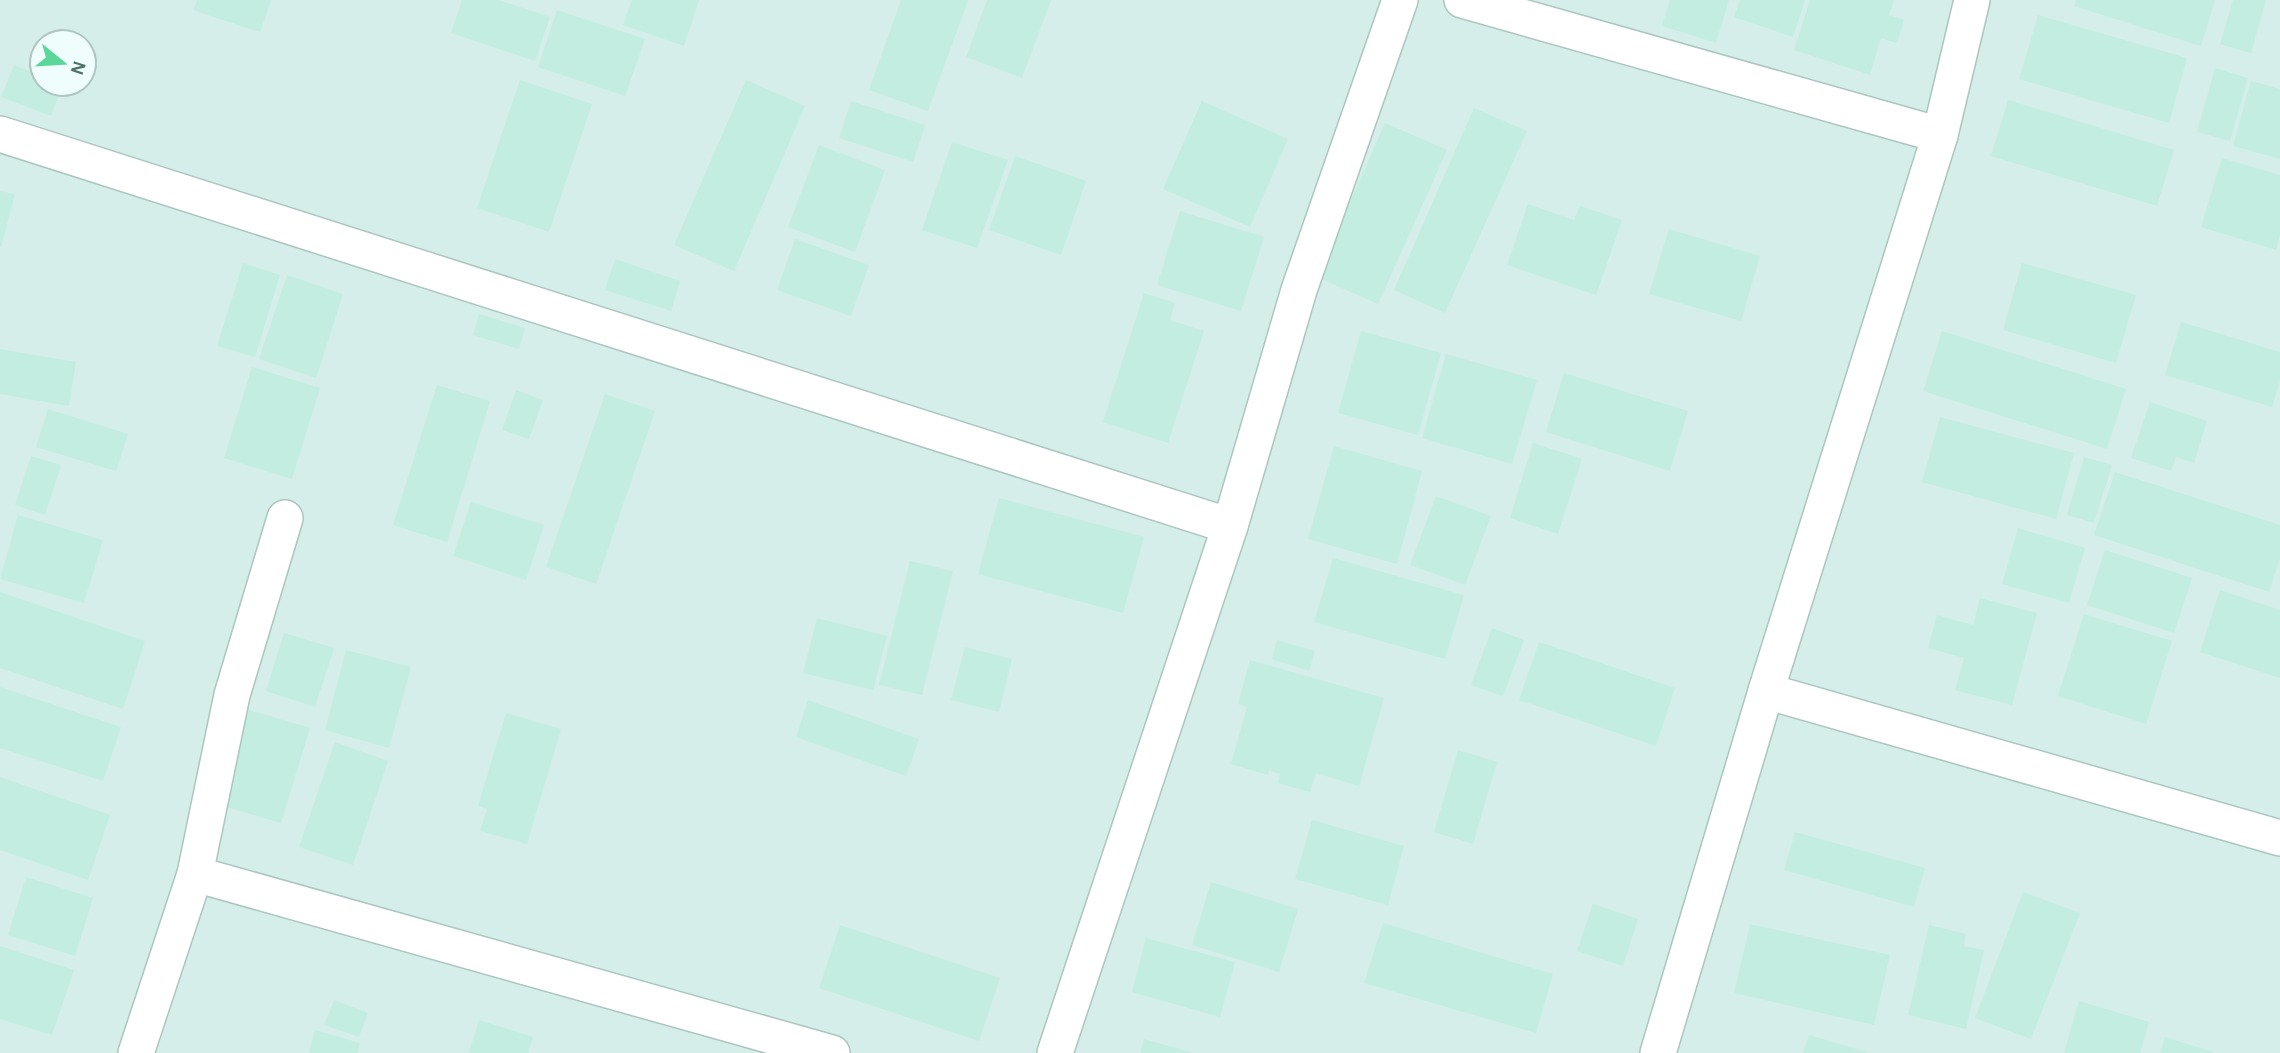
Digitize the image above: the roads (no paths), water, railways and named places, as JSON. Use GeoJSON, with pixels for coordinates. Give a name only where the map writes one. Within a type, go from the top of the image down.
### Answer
{"type":"FeatureCollection","features":[{"type":"Feature","properties":{"kind":"street"},"geometry":{"type":"LineString","coordinates":[[1055,1053],[1230,526],[1299,290],[1400,0]]}},
{"type":"Feature","properties":{"kind":"street"},"geometry":{"type":"LineString","coordinates":[[1462,0],[1940,135]]}},
{"type":"Feature","properties":{"kind":"street"},"geometry":{"type":"LineString","coordinates":[[1658,1053],[1766,691],[1940,135],[1972,0]]}},
{"type":"Feature","properties":{"kind":"street"},"geometry":{"type":"LineString","coordinates":[[0,134],[1230,526]]}},
{"type":"Feature","properties":{"kind":"street"},"geometry":{"type":"LineString","coordinates":[[136,1053],[195,874],[232,695],[285,518]]}},
{"type":"Feature","properties":{"kind":"street"},"geometry":{"type":"LineString","coordinates":[[1766,691],[2280,838]]}},
{"type":"Feature","properties":{"kind":"street"},"geometry":{"type":"LineString","coordinates":[[195,874],[832,1053]]}}]}
